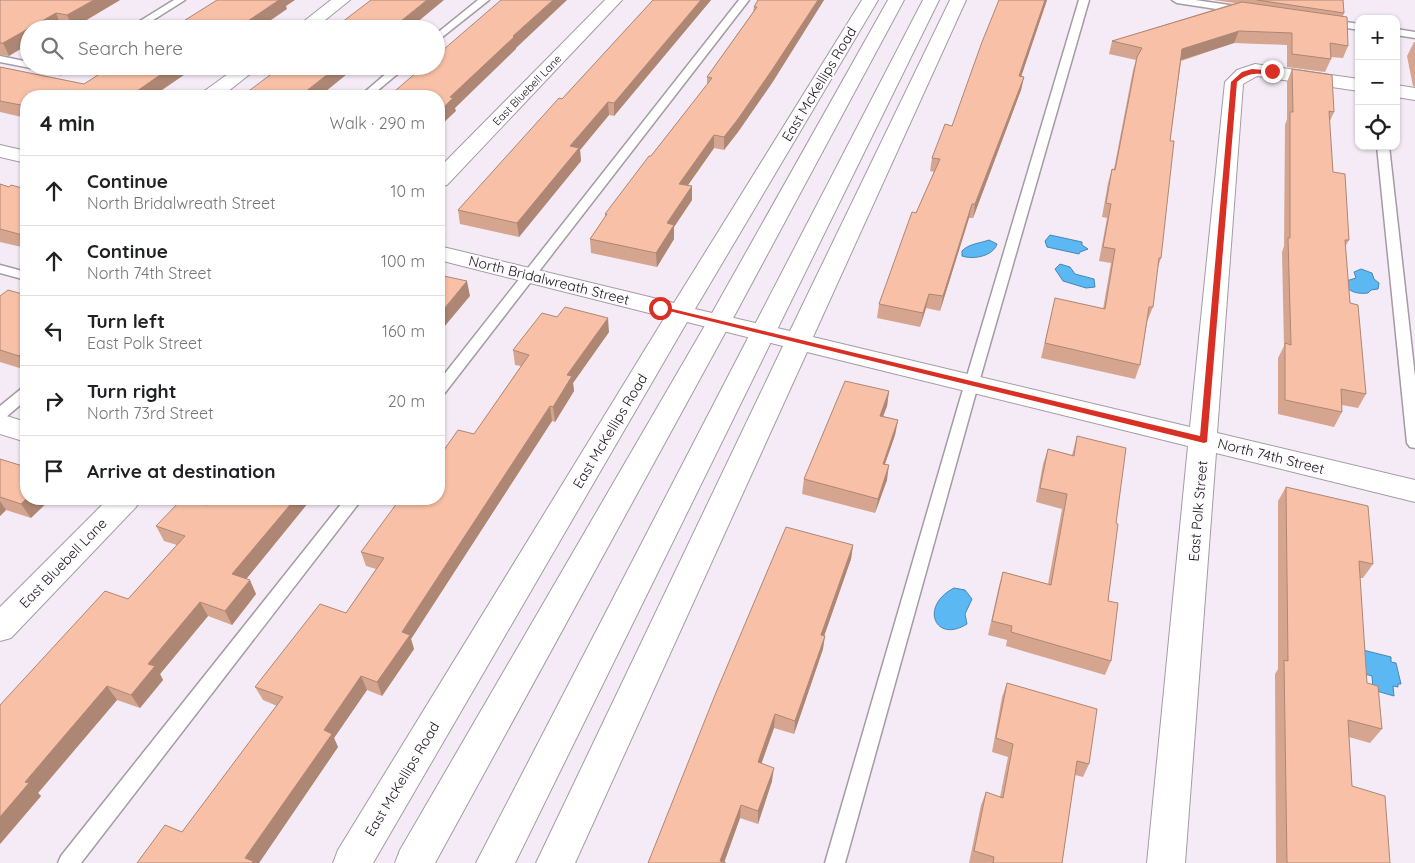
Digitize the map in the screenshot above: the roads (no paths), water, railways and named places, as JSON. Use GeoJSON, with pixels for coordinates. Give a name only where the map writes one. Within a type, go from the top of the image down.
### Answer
{"type":"FeatureCollection","features":[{"type":"Feature","properties":{"kind":"street"},"geometry":{"type":"LineString","coordinates":[[315,20],[342,0]]}},
{"type":"Feature","properties":{"kind":"street","name":"East Bluebell Lane"},"geometry":{"type":"LineString","coordinates":[[445,174],[614,0]]}},
{"type":"Feature","properties":{"kind":"street","name":"East McKellips Road"},"geometry":{"type":"LineString","coordinates":[[352,863],[680,313],[870,0]]}},
{"type":"Feature","properties":{"kind":"street","name":"East McKellips Road"},"geometry":{"type":"LineString","coordinates":[[414,863],[719,322],[896,0]]}},
{"type":"Feature","properties":{"kind":"street"},"geometry":{"type":"LineString","coordinates":[[495,863],[932,0]]}},
{"type":"Feature","properties":{"kind":"street"},"geometry":{"type":"LineString","coordinates":[[555,863],[958,0]]}},
{"type":"Feature","properties":{"kind":"street","name":"East Polk Street"},"geometry":{"type":"LineString","coordinates":[[1166,863],[1234,82],[1244,74],[1255,70],[1355,84]]}},
{"type":"Feature","properties":{"kind":"street"},"geometry":{"type":"LineString","coordinates":[[218,90],[239,75]]}},
{"type":"Feature","properties":{"kind":"street"},"geometry":{"type":"LineString","coordinates":[[1400,92],[1415,94]]}},
{"type":"Feature","properties":{"kind":"street"},"geometry":{"type":"LineString","coordinates":[[0,151],[20,156]]}},
{"type":"Feature","properties":{"kind":"street","name":"North Bridalwreath Street"},"geometry":{"type":"LineString","coordinates":[[445,254],[531,274],[719,322]]}},
{"type":"Feature","properties":{"kind":"street","name":"North 74th Street"},"geometry":{"type":"LineString","coordinates":[[719,322],[1415,490]]}},
{"type":"Feature","properties":{"kind":"street"},"geometry":{"type":"LineString","coordinates":[[0,424],[20,430]]}},
{"type":"Feature","properties":{"kind":"street","name":"East Bluebell Lane"},"geometry":{"type":"LineString","coordinates":[[0,628],[120,505]]}},
{"type":"Feature","properties":{"kind":"lane"},"geometry":{"type":"LineString","coordinates":[[147,20],[180,0]]}},
{"type":"Feature","properties":{"kind":"lane"},"geometry":{"type":"LineString","coordinates":[[445,32],[484,0]]}},
{"type":"Feature","properties":{"kind":"lane"},"geometry":{"type":"LineString","coordinates":[[445,384],[744,0]]}},
{"type":"Feature","properties":{"kind":"lane"},"geometry":{"type":"LineString","coordinates":[[835,863],[972,382],[1084,0]]}},
{"type":"Feature","properties":{"kind":"lane"},"geometry":{"type":"LineString","coordinates":[[1177,0],[1254,11]]}},
{"type":"Feature","properties":{"kind":"lane"},"geometry":{"type":"LineString","coordinates":[[1321,21],[1355,26]]}},
{"type":"Feature","properties":{"kind":"lane"},"geometry":{"type":"LineString","coordinates":[[1400,33],[1415,35]]}},
{"type":"Feature","properties":{"kind":"lane"},"geometry":{"type":"LineString","coordinates":[[0,60],[20,63]]}},
{"type":"Feature","properties":{"kind":"lane"},"geometry":{"type":"LineString","coordinates":[[372,90],[391,75]]}},
{"type":"Feature","properties":{"kind":"lane"},"geometry":{"type":"LineString","coordinates":[[1384,150],[1415,444]]}},
{"type":"Feature","properties":{"kind":"lane"},"geometry":{"type":"LineString","coordinates":[[0,269],[20,274]]}},
{"type":"Feature","properties":{"kind":"lane"},"geometry":{"type":"LineString","coordinates":[[0,414],[20,397]]}},
{"type":"Feature","properties":{"kind":"lane"},"geometry":{"type":"LineString","coordinates":[[68,863],[349,505]]}},
{"type":"Feature","properties":{"kind":"water"},"geometry":{"type":"Polygon","coordinates":[[[1050,235],[1082,242],[1082,245],[1088,249],[1079,254],[1047,247],[1045,241],[1050,235]]]}},
{"type":"Feature","properties":{"kind":"water"},"geometry":{"type":"Polygon","coordinates":[[[989,240],[997,244],[992,252],[977,257],[962,256],[962,251],[968,247],[989,240]]]}},
{"type":"Feature","properties":{"kind":"water"},"geometry":{"type":"Polygon","coordinates":[[[1060,264],[1070,267],[1075,274],[1094,279],[1095,287],[1086,288],[1063,281],[1055,269],[1060,264]]]}},
{"type":"Feature","properties":{"kind":"water"},"geometry":{"type":"Polygon","coordinates":[[[1361,269],[1372,273],[1374,279],[1379,283],[1378,289],[1362,293],[1353,292],[1346,287],[1346,281],[1356,278],[1354,272],[1361,269]]]}},
{"type":"Feature","properties":{"kind":"water"},"geometry":{"type":"Polygon","coordinates":[[[954,588],[965,590],[972,599],[965,614],[967,624],[956,629],[947,629],[940,626],[935,620],[934,613],[937,604],[943,596],[954,588]]]}},
{"type":"Feature","properties":{"kind":"water"},"geometry":{"type":"Polygon","coordinates":[[[1355,648],[1391,657],[1391,662],[1396,663],[1401,684],[1398,684],[1398,687],[1393,686],[1394,696],[1373,690],[1372,676],[1365,674],[1355,648]]]}}]}
